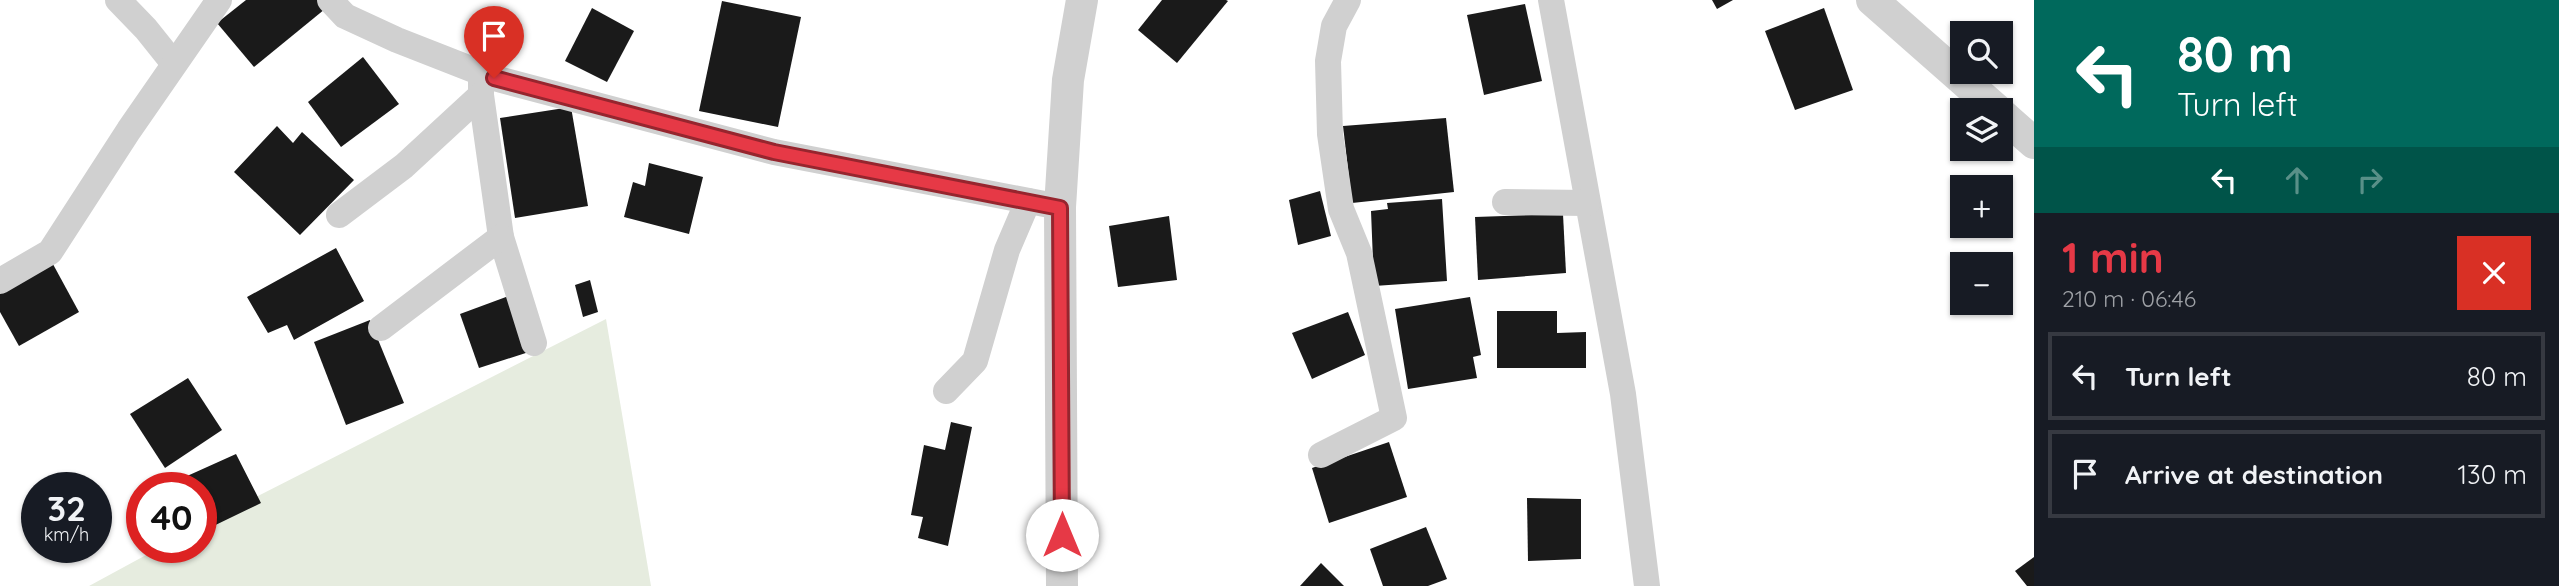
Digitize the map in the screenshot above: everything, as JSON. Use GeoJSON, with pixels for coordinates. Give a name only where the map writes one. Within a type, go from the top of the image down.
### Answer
{"type":"FeatureCollection","features":[{"type":"Feature","properties":{"kind":"street"},"geometry":{"type":"LineString","coordinates":[[118,0],[174,64]]}},
{"type":"Feature","properties":{"kind":"street"},"geometry":{"type":"LineString","coordinates":[[0,281],[50,252],[219,0]]}},
{"type":"Feature","properties":{"kind":"street"},"geometry":{"type":"LineString","coordinates":[[330,0],[345,16],[481,84],[774,152],[1060,208]]}},
{"type":"Feature","properties":{"kind":"street"},"geometry":{"type":"LineString","coordinates":[[1062,586],[1060,208],[1068,80],[1082,0]]}},
{"type":"Feature","properties":{"kind":"street"},"geometry":{"type":"LineString","coordinates":[[1321,455],[1394,418],[1359,253],[1341,209],[1330,134],[1328,61],[1334,26],[1348,0]]}},
{"type":"Feature","properties":{"kind":"street"},"geometry":{"type":"LineString","coordinates":[[1551,0],[1623,394],[1647,586]]}},
{"type":"Feature","properties":{"kind":"street"},"geometry":{"type":"LineString","coordinates":[[1872,0],[1983,98]]}},
{"type":"Feature","properties":{"kind":"street"},"geometry":{"type":"LineString","coordinates":[[339,215],[404,166],[481,84]]}},
{"type":"Feature","properties":{"kind":"street"},"geometry":{"type":"LineString","coordinates":[[481,84],[501,237],[534,343]]}},
{"type":"Feature","properties":{"kind":"street"},"geometry":{"type":"LineString","coordinates":[[2013,124],[2034,143]]}},
{"type":"Feature","properties":{"kind":"street"},"geometry":{"type":"LineString","coordinates":[[946,391],[975,361],[1007,250],[1028,201]]}},
{"type":"Feature","properties":{"kind":"street"},"geometry":{"type":"LineString","coordinates":[[1506,202],[1587,203]]}},
{"type":"Feature","properties":{"kind":"street"},"geometry":{"type":"LineString","coordinates":[[381,328],[501,237]]}},
{"type":"Feature","properties":{"kind":"shaded area"},"geometry":{"type":"Polygon","coordinates":[[[606,319],[651,586],[89,586],[131,563],[217,563],[217,517],[606,319]]]}},
{"type":"Feature","properties":{"kind":"building"},"geometry":{"type":"Polygon","coordinates":[[[246,0],[318,0],[325,9],[254,67],[217,23],[246,0]]]}},
{"type":"Feature","properties":{"kind":"building"},"geometry":{"type":"Polygon","coordinates":[[[1162,0],[1228,1],[1177,63],[1138,30],[1162,0]]]}},
{"type":"Feature","properties":{"kind":"building"},"geometry":{"type":"Polygon","coordinates":[[[1712,0],[1733,0],[1717,9],[1712,0]]]}},
{"type":"Feature","properties":{"kind":"building"},"geometry":{"type":"Polygon","coordinates":[[[722,1],[801,17],[778,127],[699,111],[722,1]]]}},
{"type":"Feature","properties":{"kind":"building"},"geometry":{"type":"Polygon","coordinates":[[[1525,4],[1542,81],[1484,95],[1467,15],[1525,4]]]}},
{"type":"Feature","properties":{"kind":"building"},"geometry":{"type":"Polygon","coordinates":[[[592,8],[634,31],[607,82],[565,61],[592,8]]]}},
{"type":"Feature","properties":{"kind":"building"},"geometry":{"type":"Polygon","coordinates":[[[1824,8],[1853,90],[1795,110],[1765,31],[1824,8]]]}},
{"type":"Feature","properties":{"kind":"building"},"geometry":{"type":"Polygon","coordinates":[[[363,57],[399,104],[341,147],[308,102],[363,57]]]}},
{"type":"Feature","properties":{"kind":"building"},"geometry":{"type":"Polygon","coordinates":[[[571,107],[588,206],[515,218],[500,118],[571,107]]]}},
{"type":"Feature","properties":{"kind":"building"},"geometry":{"type":"Polygon","coordinates":[[[1446,118],[1454,192],[1352,203],[1343,126],[1446,118]]]}},
{"type":"Feature","properties":{"kind":"building"},"geometry":{"type":"Polygon","coordinates":[[[277,126],[293,143],[302,132],[354,180],[300,235],[234,172],[277,126]]]}},
{"type":"Feature","properties":{"kind":"building"},"geometry":{"type":"Polygon","coordinates":[[[649,163],[703,177],[689,234],[624,217],[633,182],[645,186],[649,163]]]}},
{"type":"Feature","properties":{"kind":"building"},"geometry":{"type":"Polygon","coordinates":[[[1320,191],[1331,236],[1298,245],[1289,200],[1320,191]]]}},
{"type":"Feature","properties":{"kind":"building"},"geometry":{"type":"Polygon","coordinates":[[[1442,199],[1447,281],[1374,286],[1371,211],[1388,209],[1387,203],[1442,199]]]}},
{"type":"Feature","properties":{"kind":"building"},"geometry":{"type":"Polygon","coordinates":[[[1563,214],[1566,273],[1478,280],[1475,217],[1563,214]]]}},
{"type":"Feature","properties":{"kind":"building"},"geometry":{"type":"Polygon","coordinates":[[[1169,216],[1177,280],[1118,287],[1109,226],[1169,216]]]}},
{"type":"Feature","properties":{"kind":"building"},"geometry":{"type":"Polygon","coordinates":[[[336,248],[364,301],[294,340],[287,325],[268,333],[247,297],[336,248]]]}},
{"type":"Feature","properties":{"kind":"building"},"geometry":{"type":"Polygon","coordinates":[[[48,255],[79,312],[19,346],[0,312],[0,282],[48,255]]]}},
{"type":"Feature","properties":{"kind":"building"},"geometry":{"type":"Polygon","coordinates":[[[590,280],[598,312],[583,317],[575,285],[590,280]]]}},
{"type":"Feature","properties":{"kind":"building"},"geometry":{"type":"Polygon","coordinates":[[[514,294],[532,351],[479,368],[460,314],[514,294]]]}},
{"type":"Feature","properties":{"kind":"building"},"geometry":{"type":"Polygon","coordinates":[[[1470,297],[1481,355],[1473,357],[1477,378],[1408,389],[1395,309],[1470,297]]]}},
{"type":"Feature","properties":{"kind":"building"},"geometry":{"type":"Polygon","coordinates":[[[1497,311],[1557,311],[1557,333],[1586,332],[1586,368],[1497,368],[1497,311]]]}},
{"type":"Feature","properties":{"kind":"building"},"geometry":{"type":"Polygon","coordinates":[[[1348,312],[1365,355],[1312,379],[1292,333],[1348,312]]]}},
{"type":"Feature","properties":{"kind":"building"},"geometry":{"type":"Polygon","coordinates":[[[370,320],[404,403],[346,425],[314,342],[370,320]]]}},
{"type":"Feature","properties":{"kind":"building"},"geometry":{"type":"Polygon","coordinates":[[[188,378],[222,430],[165,468],[130,414],[188,378]]]}},
{"type":"Feature","properties":{"kind":"building"},"geometry":{"type":"Polygon","coordinates":[[[951,422],[972,427],[948,546],[918,538],[923,517],[911,515],[924,445],[945,450],[951,422]]]}},
{"type":"Feature","properties":{"kind":"building"},"geometry":{"type":"Polygon","coordinates":[[[1389,442],[1407,497],[1329,523],[1312,468],[1389,442]]]}},
{"type":"Feature","properties":{"kind":"building"},"geometry":{"type":"Polygon","coordinates":[[[236,454],[261,503],[217,524],[217,472],[196,472],[236,454]]]}},
{"type":"Feature","properties":{"kind":"building"},"geometry":{"type":"Polygon","coordinates":[[[1527,498],[1581,499],[1581,559],[1528,561],[1527,498]]]}},
{"type":"Feature","properties":{"kind":"building"},"geometry":{"type":"Polygon","coordinates":[[[1426,527],[1447,579],[1428,586],[1383,586],[1370,549],[1426,527]]]}},
{"type":"Feature","properties":{"kind":"building"},"geometry":{"type":"Polygon","coordinates":[[[2034,557],[2034,586],[2027,586],[2015,571],[2034,557]]]}},
{"type":"Feature","properties":{"kind":"building"},"geometry":{"type":"Polygon","coordinates":[[[1321,563],[1344,586],[1300,586],[1321,563]]]}},
{"type":"Feature","properties":{"kind":"route"},"geometry":{"type":"LineString","coordinates":[[494,78],[774,152],[1060,208],[1062,535]]}}]}
